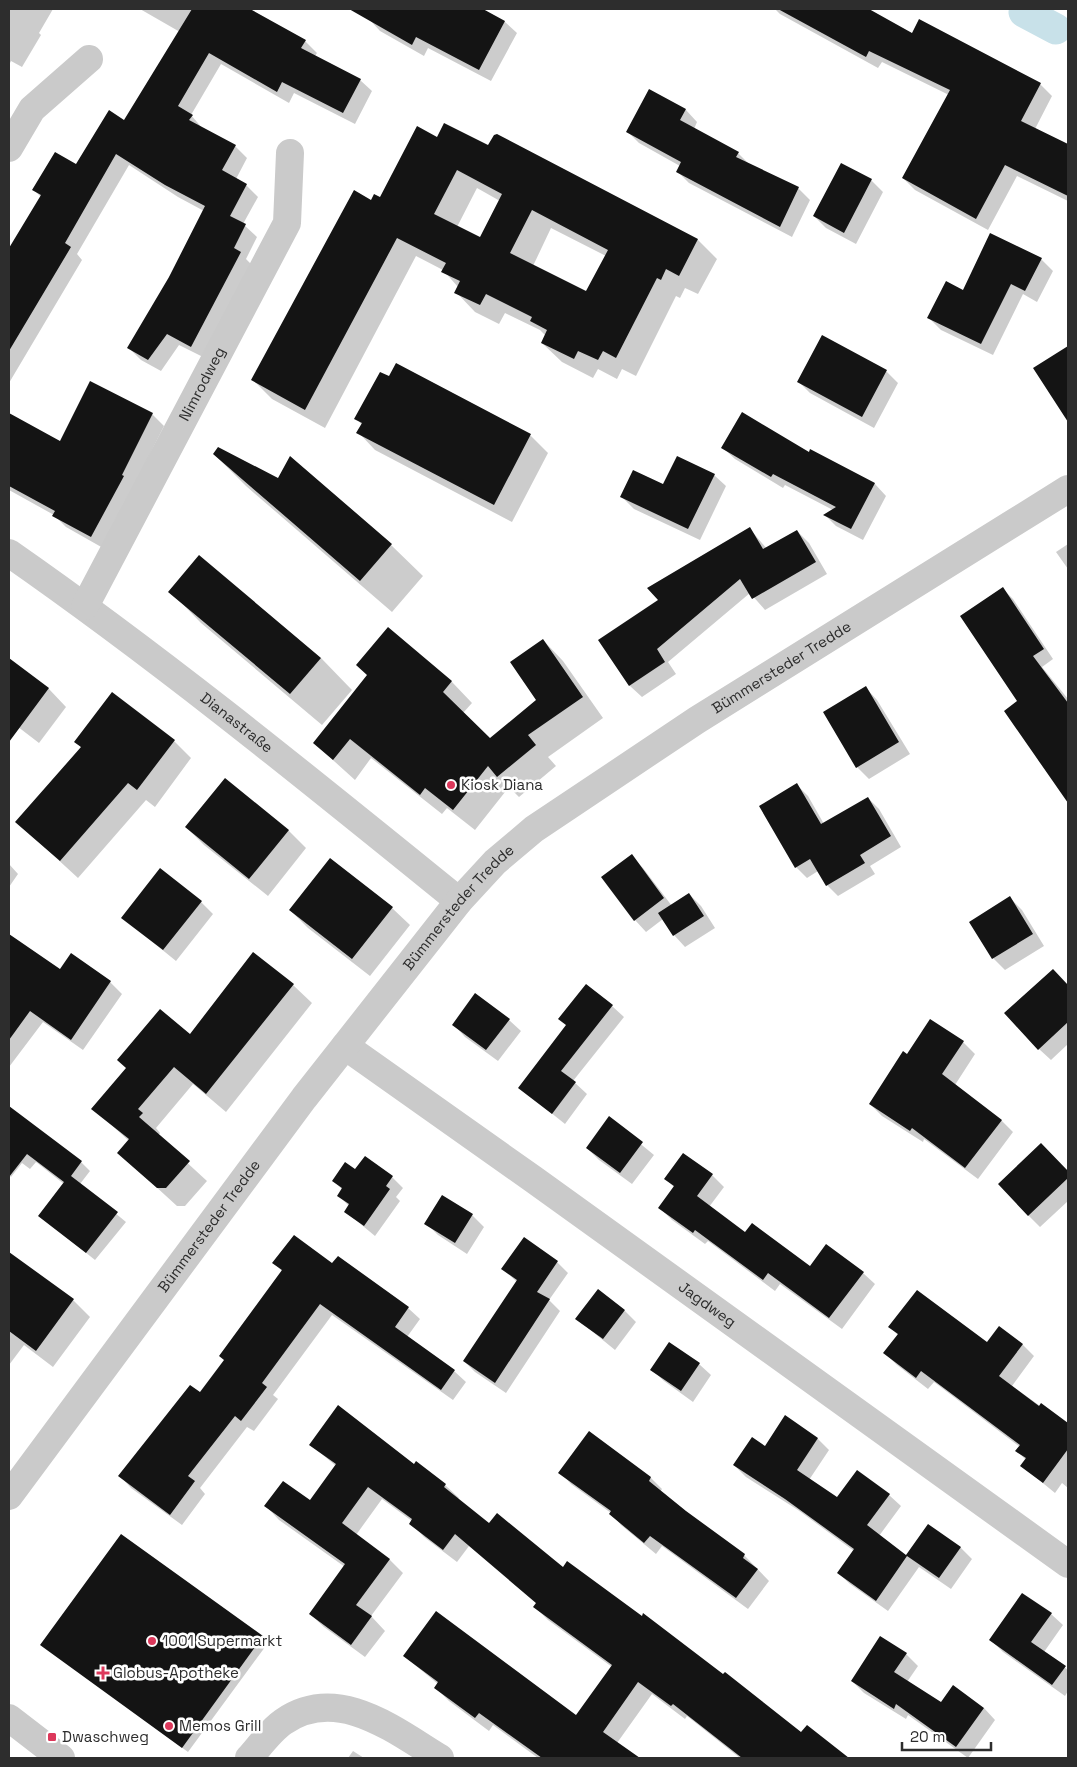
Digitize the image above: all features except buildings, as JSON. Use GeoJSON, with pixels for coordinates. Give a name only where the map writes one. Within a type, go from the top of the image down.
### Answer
{"type":"FeatureCollection","features":[{"type":"Feature","properties":{"kind":"street"},"geometry":{"type":"LineString","coordinates":[[9,148],[32,109],[88,59]]}},
{"type":"Feature","properties":{"kind":"street","name":"Nimrodweg"},"geometry":{"type":"LineString","coordinates":[[85,606],[287,223],[290,154]]}},
{"type":"Feature","properties":{"kind":"street","name":"Bümmersteder Tredde"},"geometry":{"type":"LineString","coordinates":[[9,1496],[345,1046],[459,901],[495,862],[542,823],[697,720],[1068,490]]}},
{"type":"Feature","properties":{"kind":"street","name":"Dianastraße"},"geometry":{"type":"LineString","coordinates":[[9,553],[85,606],[326,793],[459,901]]}},
{"type":"Feature","properties":{"kind":"street","name":"Jagdweg"},"geometry":{"type":"LineString","coordinates":[[345,1046],[1068,1564]]}},
{"type":"Feature","properties":{"kind":"street"},"geometry":{"type":"LineString","coordinates":[[249,1758],[283,1722],[308,1710],[334,1707],[380,1721],[440,1758]]}},
{"type":"Feature","properties":{"kind":"street"},"geometry":{"type":"LineString","coordinates":[[9,1718],[61,1758]]}},
{"type":"Feature","properties":{"kind":"waterway"},"geometry":{"type":"LineString","coordinates":[[1024,12],[1056,29]]}},
{"type":"Feature","properties":{"kind":"place","name":"Kiosk Diana"},"geometry":{"type":"Point","coordinates":[451,785]}},
{"type":"Feature","properties":{"kind":"place","name":"1001 Supermarkt"},"geometry":{"type":"Point","coordinates":[152,1641]}},
{"type":"Feature","properties":{"kind":"place","name":"Globus-Apotheke"},"geometry":{"type":"Point","coordinates":[103,1673]}},
{"type":"Feature","properties":{"kind":"place","name":"Memos Grill"},"geometry":{"type":"Point","coordinates":[169,1726]}},
{"type":"Feature","properties":{"kind":"place","name":"Dwaschweg"},"geometry":{"type":"Point","coordinates":[52,1737]}}]}
